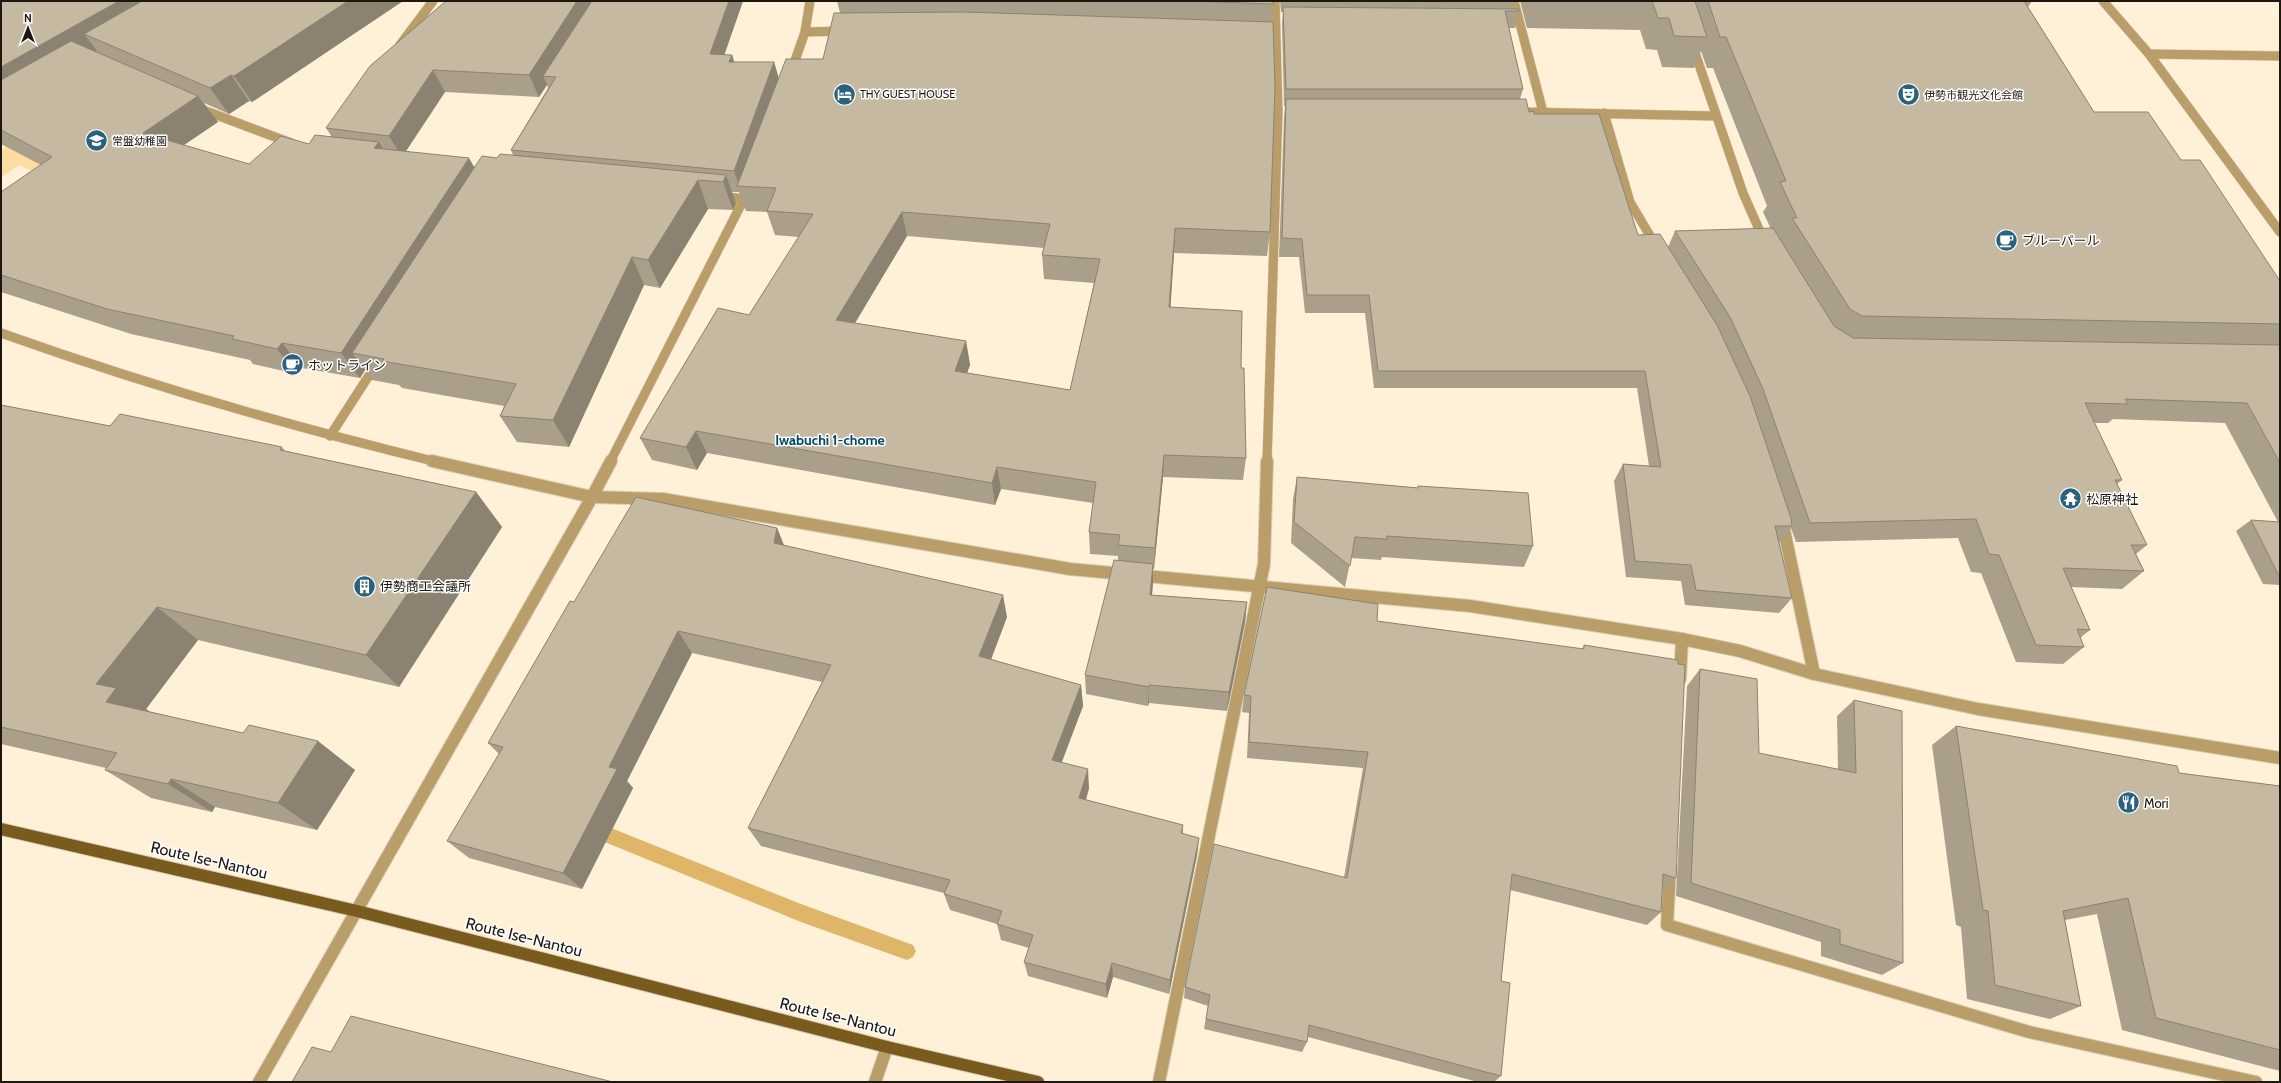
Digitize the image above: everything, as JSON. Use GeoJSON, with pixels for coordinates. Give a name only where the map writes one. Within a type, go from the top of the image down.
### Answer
{"type":"FeatureCollection","features":[{"type":"Feature","properties":{"kind":"main road","name":"Route Ise-Nantou"},"geometry":{"type":"LineString","coordinates":[[1,829],[357,911],[887,1047],[1038,1082]]}},
{"type":"Feature","properties":{"kind":"street"},"geometry":{"type":"LineString","coordinates":[[395,52],[433,1]]}},
{"type":"Feature","properties":{"kind":"street"},"geometry":{"type":"LineString","coordinates":[[787,82],[805,32],[810,1]]}},
{"type":"Feature","properties":{"kind":"street"},"geometry":{"type":"LineString","coordinates":[[1159,1082],[1264,564],[1282,112],[1273,41],[1280,18],[1275,1]]}},
{"type":"Feature","properties":{"kind":"street"},"geometry":{"type":"LineString","coordinates":[[1514,1],[1515,20],[1543,112]]}},
{"type":"Feature","properties":{"kind":"street"},"geometry":{"type":"LineString","coordinates":[[2103,1],[2149,54],[2280,232]]}},
{"type":"Feature","properties":{"kind":"street"},"geometry":{"type":"LineString","coordinates":[[805,32],[852,31]]}},
{"type":"Feature","properties":{"kind":"street"},"geometry":{"type":"LineString","coordinates":[[1689,37],[1715,116],[1743,193],[1771,253]]}},
{"type":"Feature","properties":{"kind":"street"},"geometry":{"type":"LineString","coordinates":[[2149,54],[2280,56]]}},
{"type":"Feature","properties":{"kind":"street"},"geometry":{"type":"LineString","coordinates":[[193,105],[236,124],[303,148]]}},
{"type":"Feature","properties":{"kind":"street"},"geometry":{"type":"LineString","coordinates":[[1512,112],[1715,116]]}},
{"type":"Feature","properties":{"kind":"street"},"geometry":{"type":"LineString","coordinates":[[1604,113],[1630,202],[1660,254]]}},
{"type":"Feature","properties":{"kind":"street"},"geometry":{"type":"LineString","coordinates":[[259,1082],[592,497],[745,199],[753,177]]}},
{"type":"Feature","properties":{"kind":"street"},"geometry":{"type":"LineString","coordinates":[[714,196],[745,199]]}},
{"type":"Feature","properties":{"kind":"street"},"geometry":{"type":"LineString","coordinates":[[1,333],[78,360],[330,436],[534,485],[592,497],[663,499],[1070,569],[1470,606],[1682,639],[1740,651],[1814,674],[1978,709],[2280,758]]}},
{"type":"Feature","properties":{"kind":"street"},"geometry":{"type":"LineString","coordinates":[[330,436],[381,356]]}},
{"type":"Feature","properties":{"kind":"street"},"geometry":{"type":"LineString","coordinates":[[1779,509],[1786,532],[1814,674]]}},
{"type":"Feature","properties":{"kind":"street"},"geometry":{"type":"LineString","coordinates":[[1679,695],[1682,639]]}},
{"type":"Feature","properties":{"kind":"street"},"geometry":{"type":"LineString","coordinates":[[1671,854],[1667,925],[2029,1032],[2256,1082]]}},
{"type":"Feature","properties":{"kind":"street"},"geometry":{"type":"LineString","coordinates":[[875,1082],[887,1047]]}},
{"type":"Feature","properties":{"kind":"shaded area"},"geometry":{"type":"Polygon","coordinates":[[[39,125],[55,181],[19,165],[1,177],[1,150],[39,125]]]}},
{"type":"Feature","properties":{"kind":"building"},"geometry":{"type":"Polygon","coordinates":[[[1,1],[119,1],[1,67],[1,1]]]}},
{"type":"Feature","properties":{"kind":"building"},"geometry":{"type":"Polygon","coordinates":[[[142,1],[348,1],[234,76],[231,75],[210,88],[84,34],[142,1]]]}},
{"type":"Feature","properties":{"kind":"building"},"geometry":{"type":"Polygon","coordinates":[[[446,1],[577,1],[529,75],[433,70],[389,136],[326,128],[370,66],[446,1]]]}},
{"type":"Feature","properties":{"kind":"building"},"geometry":{"type":"Polygon","coordinates":[[[592,1],[729,1],[710,54],[732,55],[729,62],[774,62],[734,171],[511,150],[556,77],[543,76],[592,1]]]}},
{"type":"Feature","properties":{"kind":"building"},"geometry":{"type":"Polygon","coordinates":[[[1190,1],[1273,1],[1273,4],[1190,1]]]}},
{"type":"Feature","properties":{"kind":"building"},"geometry":{"type":"Polygon","coordinates":[[[1652,1],[1695,1],[1707,37],[1674,36],[1669,18],[1658,18],[1652,1]]]}},
{"type":"Feature","properties":{"kind":"building"},"geometry":{"type":"Polygon","coordinates":[[[1708,1],[2024,1],[2094,112],[2148,112],[2181,160],[2200,160],[2280,281],[2280,324],[1862,316],[1850,309],[1792,218],[1797,218],[1780,182],[1786,181],[1726,37],[1720,37],[1708,1]]]}},
{"type":"Feature","properties":{"kind":"building"},"geometry":{"type":"Polygon","coordinates":[[[1283,7],[1519,9],[1520,11],[1505,11],[1523,89],[1286,89],[1283,7]]]}},
{"type":"Feature","properties":{"kind":"building"},"geometry":{"type":"Polygon","coordinates":[[[965,12],[1273,22],[1275,87],[1270,232],[1175,228],[1169,307],[1242,311],[1241,368],[1244,368],[1246,458],[1164,455],[1155,548],[1118,545],[1120,535],[1089,532],[1096,482],[997,467],[992,483],[696,431],[686,447],[640,438],[718,308],[749,315],[813,214],[767,211],[776,188],[737,186],[786,59],[823,59],[834,13],[965,12]],[[902,212],[836,320],[966,341],[955,371],[1070,390],[1100,259],[1042,255],[1050,224],[902,212]]]}},
{"type":"Feature","properties":{"kind":"building"},"geometry":{"type":"Polygon","coordinates":[[[71,41],[198,96],[143,133],[249,164],[281,136],[309,144],[315,135],[379,142],[374,148],[469,158],[341,353],[282,343],[277,349],[232,339],[234,336],[107,309],[1,275],[1,192],[52,157],[1,130],[1,80],[71,41]]]}},
{"type":"Feature","properties":{"kind":"building"},"geometry":{"type":"Polygon","coordinates":[[[1286,99],[1526,99],[1529,112],[1534,111],[1534,114],[1599,114],[1638,235],[1660,234],[1717,325],[1750,396],[1791,518],[1792,526],[1775,526],[1792,598],[1696,590],[1691,565],[1635,561],[1623,464],[1661,467],[1645,371],[1378,371],[1369,295],[1307,295],[1302,239],[1282,238],[1286,99]]]}},
{"type":"Feature","properties":{"kind":"building"},"geometry":{"type":"Polygon","coordinates":[[[500,154],[726,175],[723,182],[698,180],[648,260],[632,257],[553,420],[500,416],[516,384],[382,361],[384,359],[352,353],[482,156],[497,158],[500,154]]]}},
{"type":"Feature","properties":{"kind":"building"},"geometry":{"type":"Polygon","coordinates":[[[1773,228],[1834,326],[1853,338],[2280,345],[2280,463],[2247,403],[2125,399],[2128,404],[2085,403],[2122,480],[2115,480],[2147,545],[2131,545],[2144,571],[2063,568],[2090,630],[2077,629],[2084,647],[2036,645],[1999,555],[1989,554],[1976,519],[1810,523],[1763,389],[1730,317],[1675,231],[1773,228]]]}},
{"type":"Feature","properties":{"kind":"building"},"geometry":{"type":"Polygon","coordinates":[[[1,405],[110,426],[120,414],[282,447],[280,450],[476,492],[366,655],[157,607],[96,684],[116,688],[106,702],[243,733],[249,725],[318,741],[278,803],[171,779],[168,784],[105,770],[117,753],[1,727],[1,405]]]}},
{"type":"Feature","properties":{"kind":"building"},"geometry":{"type":"Polygon","coordinates":[[[1297,477],[1418,488],[1418,486],[1528,493],[1533,546],[1387,536],[1387,539],[1355,537],[1350,566],[1294,522],[1297,477]]]}},
{"type":"Feature","properties":{"kind":"building"},"geometry":{"type":"Polygon","coordinates":[[[636,497],[777,528],[774,543],[1003,595],[979,656],[1081,685],[1052,760],[1088,769],[1079,798],[1183,825],[1181,833],[1199,838],[1170,980],[1112,963],[1106,984],[1024,962],[1033,935],[997,924],[1002,911],[944,894],[950,880],[748,828],[831,665],[678,631],[609,767],[617,769],[563,873],[447,841],[503,747],[488,743],[570,601],[574,602],[636,497]]]}},
{"type":"Feature","properties":{"kind":"building"},"geometry":{"type":"Polygon","coordinates":[[[2251,520],[2280,522],[2280,574],[2278,574],[2251,520]]]}},
{"type":"Feature","properties":{"kind":"building"},"geometry":{"type":"Polygon","coordinates":[[[1114,560],[1153,564],[1150,595],[1247,602],[1229,692],[1149,685],[1149,687],[1085,675],[1114,560]]]}},
{"type":"Feature","properties":{"kind":"building"},"geometry":{"type":"Polygon","coordinates":[[[1267,587],[1378,604],[1377,621],[1584,649],[1584,645],[1678,660],[1678,664],[1685,665],[1676,878],[1663,874],[1661,912],[1512,874],[1501,981],[1510,983],[1501,1076],[1309,1025],[1307,1042],[1206,1019],[1210,995],[1185,987],[1214,844],[1347,878],[1368,752],[1249,742],[1251,696],[1244,695],[1267,587]]]}},
{"type":"Feature","properties":{"kind":"building"},"geometry":{"type":"Polygon","coordinates":[[[1700,669],[1757,679],[1759,753],[1856,773],[1854,700],[1902,711],[1903,963],[1840,944],[1840,930],[1691,883],[1700,669]]]}},
{"type":"Feature","properties":{"kind":"building"},"geometry":{"type":"Polygon","coordinates":[[[1956,726],[2177,766],[2179,773],[2280,786],[2280,1050],[2156,1018],[2128,898],[2063,911],[2081,1006],[1995,985],[1988,911],[1983,910],[1956,726]]]}},
{"type":"Feature","properties":{"kind":"building"},"geometry":{"type":"Polygon","coordinates":[[[351,1016],[613,1082],[292,1082],[312,1047],[331,1052],[351,1016]]]}},
{"type":"Feature","properties":{"kind":"waterway"},"geometry":{"type":"LineString","coordinates":[[591,828],[801,913],[907,951]]}},
{"type":"Feature","properties":{"kind":"place","name":"THY GUEST HOUSE"},"geometry":{"type":"Point","coordinates":[845,94]}},
{"type":"Feature","properties":{"kind":"place","name":"伊勢市観光文化会館"},"geometry":{"type":"Point","coordinates":[1909,95]}},
{"type":"Feature","properties":{"kind":"place","name":"常盤幼稚園"},"geometry":{"type":"Point","coordinates":[97,141]}},
{"type":"Feature","properties":{"kind":"place","name":"ブルーパール"},"geometry":{"type":"Point","coordinates":[2007,240]}},
{"type":"Feature","properties":{"kind":"place","name":"ホットライン"},"geometry":{"type":"Point","coordinates":[292,365]}},
{"type":"Feature","properties":{"kind":"place","name":"松原神社"},"geometry":{"type":"Point","coordinates":[2070,499]}},
{"type":"Feature","properties":{"kind":"place","name":"伊勢商工会議所"},"geometry":{"type":"Point","coordinates":[364,586]}},
{"type":"Feature","properties":{"kind":"place","name":"Mori"},"geometry":{"type":"Point","coordinates":[2128,803]}},
{"type":"Feature","properties":{"kind":"district","name":"Iwabuchi 1-chome"},"geometry":{"type":"Point","coordinates":[830,440]}}]}
